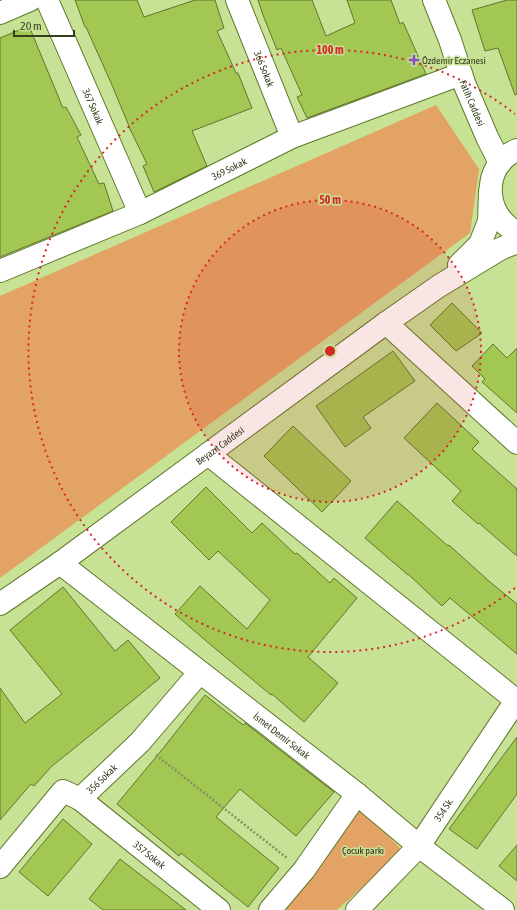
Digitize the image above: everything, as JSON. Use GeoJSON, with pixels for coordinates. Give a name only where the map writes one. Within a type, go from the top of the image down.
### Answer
{"type":"FeatureCollection","features":[{"type":"Feature","properties":{"kind":"street"},"geometry":{"type":"LineString","coordinates":[[0,13],[30,0]]}},
{"type":"Feature","properties":{"kind":"street","name":"367 Sokak"},"geometry":{"type":"LineString","coordinates":[[47,0],[140,213]]}},
{"type":"Feature","properties":{"kind":"street","name":"366 Sokak"},"geometry":{"type":"LineString","coordinates":[[237,0],[292,137]]}},
{"type":"Feature","properties":{"kind":"street","name":"Fatih Caddesi"},"geometry":{"type":"LineString","coordinates":[[434,0],[450,40],[464,82],[487,137],[510,155]]}},
{"type":"Feature","properties":{"kind":"street","name":"Fatih Caddesi"},"geometry":{"type":"LineString","coordinates":[[450,40],[510,155]]}},
{"type":"Feature","properties":{"kind":"street","name":"369 Sokak"},"geometry":{"type":"LineString","coordinates":[[0,271],[140,213],[292,137],[461,74]]}},
{"type":"Feature","properties":{"kind":"street"},"geometry":{"type":"LineString","coordinates":[[439,286],[480,244],[489,221],[490,191],[493,176],[510,155]]}},
{"type":"Feature","properties":{"kind":"street"},"geometry":{"type":"LineString","coordinates":[[490,191],[493,206],[501,220],[517,232]]}},
{"type":"Feature","properties":{"kind":"street"},"geometry":{"type":"LineString","coordinates":[[439,286],[500,249],[517,242]]}},
{"type":"Feature","properties":{"kind":"street","name":"Beyazıt Caddesi"},"geometry":{"type":"LineString","coordinates":[[0,604],[60,563],[386,323],[439,286]]}},
{"type":"Feature","properties":{"kind":"street"},"geometry":{"type":"LineString","coordinates":[[386,323],[517,443]]}},
{"type":"Feature","properties":{"kind":"street"},"geometry":{"type":"LineString","coordinates":[[208,454],[517,700]]}},
{"type":"Feature","properties":{"kind":"street","name":"İsmet Demir Sokak"},"geometry":{"type":"LineString","coordinates":[[60,563],[357,794],[420,846],[503,910]]}},
{"type":"Feature","properties":{"kind":"street","name":"356 Sokak"},"geometry":{"type":"LineString","coordinates":[[0,866],[63,791],[80,799],[140,742],[200,672]]}},
{"type":"Feature","properties":{"kind":"street","name":"354 Sk."},"geometry":{"type":"LineString","coordinates":[[357,910],[420,846],[517,700]]}},
{"type":"Feature","properties":{"kind":"street"},"geometry":{"type":"LineString","coordinates":[[270,910],[304,870],[357,794]]}},
{"type":"Feature","properties":{"kind":"street","name":"357 Sokak"},"geometry":{"type":"LineString","coordinates":[[80,799],[219,910]]}},
{"type":"Feature","properties":{"kind":"path"},"geometry":{"type":"LineString","coordinates":[[140,742],[304,870]]}},
{"type":"Feature","properties":{"kind":"green space"},"geometry":{"type":"Polygon","coordinates":[[[436,105],[479,169],[470,233],[0,578],[0,296],[436,105]]]}},
{"type":"Feature","properties":{"kind":"green space","name":"Çocuk parkı"},"geometry":{"type":"Polygon","coordinates":[[[361,809],[403,851],[337,910],[281,910],[361,809]]]}},
{"type":"Feature","properties":{"kind":"building"},"geometry":{"type":"Polygon","coordinates":[[[75,0],[137,0],[144,17],[195,0],[215,0],[224,28],[217,31],[236,73],[238,73],[252,108],[192,131],[207,166],[154,192],[143,166],[147,164],[85,27],[75,0]]]}},
{"type":"Feature","properties":{"kind":"building"},"geometry":{"type":"Polygon","coordinates":[[[258,0],[312,0],[326,36],[355,23],[347,0],[391,0],[400,24],[403,22],[426,74],[307,118],[297,97],[302,95],[281,48],[277,50],[258,0]]]}},
{"type":"Feature","properties":{"kind":"building"},"geometry":{"type":"Polygon","coordinates":[[[507,0],[517,0],[517,94],[515,95],[498,48],[485,51],[472,10],[507,0]]]}},
{"type":"Feature","properties":{"kind":"building"},"geometry":{"type":"Polygon","coordinates":[[[29,26],[63,108],[66,107],[81,135],[77,137],[99,184],[104,183],[113,211],[0,257],[0,38],[29,26]]]}},
{"type":"Feature","properties":{"kind":"building"},"geometry":{"type":"Polygon","coordinates":[[[452,303],[482,333],[456,351],[430,325],[452,303]]]}},
{"type":"Feature","properties":{"kind":"building"},"geometry":{"type":"Polygon","coordinates":[[[493,344],[507,358],[517,348],[517,413],[482,382],[485,379],[472,366],[493,344]]]}},
{"type":"Feature","properties":{"kind":"building"},"geometry":{"type":"Polygon","coordinates":[[[393,351],[415,381],[363,417],[371,428],[345,447],[316,406],[393,351]]]}},
{"type":"Feature","properties":{"kind":"building"},"geometry":{"type":"Polygon","coordinates":[[[437,403],[479,442],[472,449],[517,489],[517,556],[452,501],[461,491],[404,438],[437,403]]]}},
{"type":"Feature","properties":{"kind":"building"},"geometry":{"type":"Polygon","coordinates":[[[293,426],[351,481],[322,512],[264,456],[293,426]]]}},
{"type":"Feature","properties":{"kind":"building"},"geometry":{"type":"Polygon","coordinates":[[[206,487],[252,533],[262,523],[295,554],[297,553],[330,583],[334,578],[357,598],[308,657],[338,683],[304,722],[175,614],[200,586],[247,629],[270,600],[218,551],[209,560],[171,522],[206,487]]]}},
{"type":"Feature","properties":{"kind":"building"},"geometry":{"type":"Polygon","coordinates":[[[397,501],[517,604],[517,654],[450,598],[442,606],[408,574],[365,538],[397,501]]]}},
{"type":"Feature","properties":{"kind":"building"},"geometry":{"type":"Polygon","coordinates":[[[63,587],[115,651],[128,640],[160,678],[52,766],[34,786],[31,784],[0,820],[0,688],[25,723],[62,694],[10,630],[63,587]]]}},
{"type":"Feature","properties":{"kind":"building"},"geometry":{"type":"Polygon","coordinates":[[[205,695],[243,725],[245,723],[334,792],[296,836],[240,789],[216,817],[279,868],[248,907],[181,853],[179,856],[117,804],[205,695]]]}},
{"type":"Feature","properties":{"kind":"building"},"geometry":{"type":"Polygon","coordinates":[[[517,737],[517,794],[477,849],[449,829],[517,737]]]}},
{"type":"Feature","properties":{"kind":"building"},"geometry":{"type":"Polygon","coordinates":[[[63,819],[92,844],[48,896],[19,872],[63,819]]]}},
{"type":"Feature","properties":{"kind":"building"},"geometry":{"type":"Polygon","coordinates":[[[517,845],[517,881],[499,866],[517,845]]]}},
{"type":"Feature","properties":{"kind":"building"},"geometry":{"type":"Polygon","coordinates":[[[120,859],[186,910],[103,910],[89,899],[120,859]]]}},
{"type":"Feature","properties":{"kind":"place","name":"Özdemir Eczanesi"},"geometry":{"type":"Point","coordinates":[414,60]}}]}
